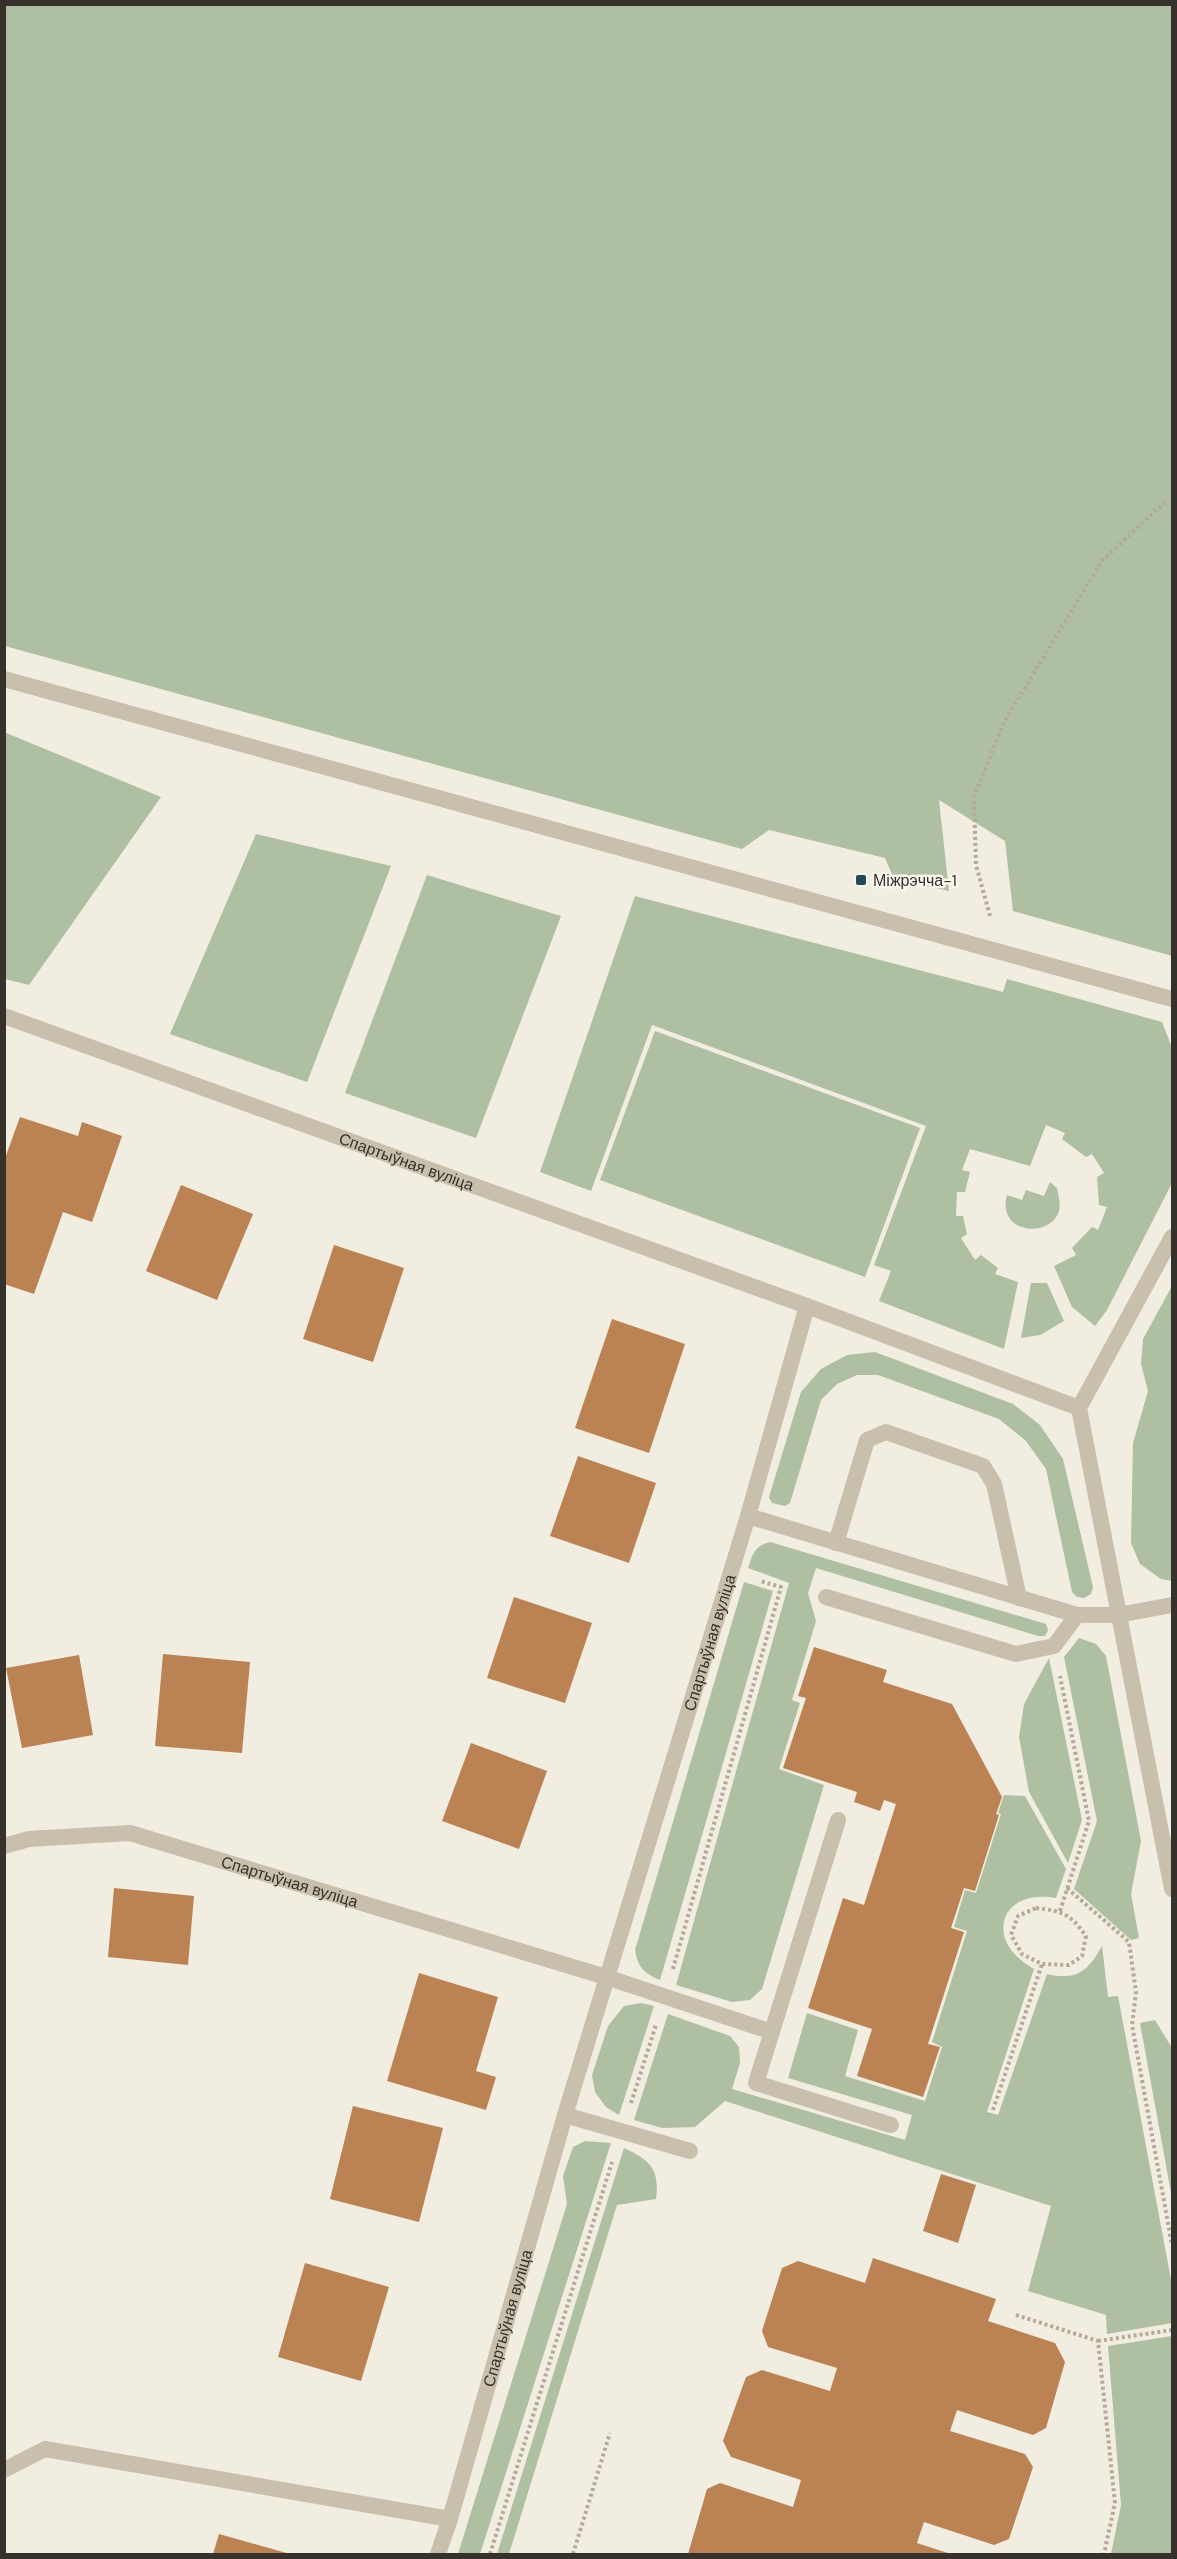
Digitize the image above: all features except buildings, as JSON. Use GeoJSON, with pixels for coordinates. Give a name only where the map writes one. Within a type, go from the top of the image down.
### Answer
{"type":"FeatureCollection","features":[{"type":"Feature","properties":{"kind":"street"},"geometry":{"type":"LineString","coordinates":[[4,679],[1173,999]]}},
{"type":"Feature","properties":{"kind":"street","name":"Спартыўная вуліца"},"geometry":{"type":"LineString","coordinates":[[4,1016],[807,1306],[1079,1408]]}},
{"type":"Feature","properties":{"kind":"street"},"geometry":{"type":"LineString","coordinates":[[1173,1238],[1079,1408],[1173,1889]]}},
{"type":"Feature","properties":{"kind":"street","name":"Спартыўная вуліца"},"geometry":{"type":"LineString","coordinates":[[438,2554],[606,1977],[748,1516],[807,1306]]}},
{"type":"Feature","properties":{"kind":"street"},"geometry":{"type":"LineString","coordinates":[[836,1543],[867,1440],[886,1432],[983,1466],[994,1484],[1019,1598]]}},
{"type":"Feature","properties":{"kind":"street"},"geometry":{"type":"LineString","coordinates":[[748,1516],[1077,1615],[1118,1615],[1173,1605]]}},
{"type":"Feature","properties":{"kind":"street"},"geometry":{"type":"LineString","coordinates":[[826,1597],[1016,1654],[1054,1646],[1077,1615]]}},
{"type":"Feature","properties":{"kind":"street"},"geometry":{"type":"LineString","coordinates":[[838,1820],[756,2083],[891,2125]]}},
{"type":"Feature","properties":{"kind":"street","name":"Спартыўная вуліца"},"geometry":{"type":"LineString","coordinates":[[4,1846],[29,1839],[130,1833],[606,1977]]}},
{"type":"Feature","properties":{"kind":"street"},"geometry":{"type":"LineString","coordinates":[[606,1977],[772,2032]]}},
{"type":"Feature","properties":{"kind":"street"},"geometry":{"type":"LineString","coordinates":[[565,2115],[690,2151]]}},
{"type":"Feature","properties":{"kind":"street"},"geometry":{"type":"LineString","coordinates":[[4,2470],[45,2449],[450,2519]]}},
{"type":"Feature","properties":{"kind":"path"},"geometry":{"type":"LineString","coordinates":[[1000,952],[976,864],[974,797],[1004,722],[1102,561],[1168,499]]}},
{"type":"Feature","properties":{"kind":"path"},"geometry":{"type":"LineString","coordinates":[[490,2554],[665,1998],[781,1587],[731,1571]]}},
{"type":"Feature","properties":{"kind":"path"},"geometry":{"type":"LineString","coordinates":[[1054,1646],[1089,1821],[1060,1911]]}},
{"type":"Feature","properties":{"kind":"path"},"geometry":{"type":"LineString","coordinates":[[1067,1888],[1129,1942],[1136,1992],[1132,2025],[1173,2245]]}},
{"type":"Feature","properties":{"kind":"path"},"geometry":{"type":"LineString","coordinates":[[1036,1908],[1060,1911],[1075,1920],[1086,1936],[1082,1956],[1069,1965],[1042,1964],[1022,1953],[1011,1935],[1018,1916],[1036,1908]]}},
{"type":"Feature","properties":{"kind":"path"},"geometry":{"type":"LineString","coordinates":[[993,2110],[1042,1964]]}},
{"type":"Feature","properties":{"kind":"path"},"geometry":{"type":"LineString","coordinates":[[1016,2315],[1098,2341],[1173,2330]]}},
{"type":"Feature","properties":{"kind":"path"},"geometry":{"type":"LineString","coordinates":[[1098,2341],[1115,2504],[1104,2554]]}},
{"type":"Feature","properties":{"kind":"path"},"geometry":{"type":"LineString","coordinates":[[573,2554],[610,2433]]}},
{"type":"Feature","properties":{"kind":"green space"},"geometry":{"type":"Polygon","coordinates":[[[4,5],[1172,5],[1172,956],[1013,911],[1005,841],[939,800],[949,891],[894,879],[885,858],[769,830],[742,849],[5,646],[4,5]]]}},
{"type":"Feature","properties":{"kind":"green space"},"geometry":{"type":"Polygon","coordinates":[[[4,732],[161,797],[29,985],[5,979],[4,732]]]}},
{"type":"Feature","properties":{"kind":"green space"},"geometry":{"type":"Polygon","coordinates":[[[256,834],[391,866],[307,1082],[170,1034],[256,834]]]}},
{"type":"Feature","properties":{"kind":"green space"},"geometry":{"type":"Polygon","coordinates":[[[427,875],[561,916],[476,1138],[345,1093],[427,875]]]}},
{"type":"Feature","properties":{"kind":"green space"},"geometry":{"type":"Polygon","coordinates":[[[635,896],[1003,992],[1007,979],[1162,1022],[1172,1048],[1172,1183],[1107,1310],[1095,1326],[1072,1307],[1054,1266],[1076,1255],[1072,1248],[1092,1227],[1098,1230],[1107,1207],[1099,1205],[1097,1177],[1104,1173],[1092,1154],[1086,1157],[1062,1139],[1065,1133],[1046,1125],[1030,1166],[970,1149],[962,1170],[970,1172],[965,1192],[957,1192],[956,1216],[963,1216],[967,1234],[961,1238],[975,1260],[981,1255],[998,1268],[995,1274],[1018,1282],[1004,1349],[879,1301],[891,1271],[874,1265],[926,1126],[652,1025],[591,1191],[540,1172],[635,896]]]}},
{"type":"Feature","properties":{"kind":"green space"},"geometry":{"type":"Polygon","coordinates":[[[655,1031],[920,1128],[865,1277],[600,1180],[655,1031]]]}},
{"type":"Feature","properties":{"kind":"green space"},"geometry":{"type":"Polygon","coordinates":[[[1050,1182],[1057,1188],[1060,1205],[1055,1219],[1040,1228],[1031,1229],[1015,1224],[1009,1218],[1006,1209],[1007,1195],[1022,1200],[1026,1190],[1044,1196],[1050,1182]]]}},
{"type":"Feature","properties":{"kind":"green space"},"geometry":{"type":"Polygon","coordinates":[[[1031,1283],[1047,1283],[1064,1321],[1040,1335],[1021,1338],[1031,1283]]]}},
{"type":"Feature","properties":{"kind":"green space"},"geometry":{"type":"Polygon","coordinates":[[[1172,1286],[1172,1581],[1161,1579],[1140,1564],[1131,1543],[1133,1443],[1148,1391],[1141,1364],[1143,1339],[1172,1286]]]}},
{"type":"Feature","properties":{"kind":"green space"},"geometry":{"type":"Polygon","coordinates":[[[875,1352],[1013,1404],[1040,1425],[1063,1459],[1093,1587],[1091,1594],[1084,1598],[1077,1597],[1072,1592],[1046,1469],[1026,1441],[999,1419],[878,1375],[857,1375],[837,1384],[821,1400],[790,1503],[785,1506],[772,1503],[769,1497],[801,1392],[821,1369],[847,1355],[875,1352]]]}},
{"type":"Feature","properties":{"kind":"green space"},"geometry":{"type":"Polygon","coordinates":[[[770,1542],[1046,1624],[1048,1630],[1045,1636],[1038,1636],[816,1568],[808,1593],[816,1621],[792,1700],[800,1703],[779,1769],[824,1785],[762,1989],[750,2000],[732,2002],[676,1985],[789,1583],[748,1568],[757,1548],[770,1542]]]}},
{"type":"Feature","properties":{"kind":"green space"},"geometry":{"type":"Polygon","coordinates":[[[744,1582],[773,1591],[660,1980],[643,1969],[635,1950],[744,1582]]]}},
{"type":"Feature","properties":{"kind":"green space"},"geometry":{"type":"Polygon","coordinates":[[[1079,1638],[1096,1644],[1106,1656],[1141,1841],[1131,1894],[1139,1938],[1131,1940],[1074,1889],[1097,1821],[1064,1657],[1079,1638]]]}},
{"type":"Feature","properties":{"kind":"green space"},"geometry":{"type":"Polygon","coordinates":[[[1049,1658],[1082,1820],[1068,1863],[1029,1792],[1019,1737],[1024,1704],[1049,1658]]]}},
{"type":"Feature","properties":{"kind":"green space"},"geometry":{"type":"Polygon","coordinates":[[[1004,1795],[1025,1796],[1066,1869],[1056,1898],[1037,1897],[1021,1901],[1004,1919],[1004,1932],[1008,1945],[1018,1958],[1034,1969],[987,2112],[998,2115],[1047,1974],[1066,1976],[1080,1972],[1092,1962],[1102,1946],[1108,1997],[1118,1996],[1172,2285],[1172,2323],[1107,2334],[1106,2315],[1028,2291],[1051,2206],[725,2101],[695,2127],[662,2128],[634,2120],[668,2014],[730,2036],[739,2047],[740,2063],[732,2089],[905,2140],[912,2115],[788,2078],[807,2013],[858,2030],[845,2076],[925,2101],[942,2047],[932,2042],[967,1931],[954,1927],[965,1890],[976,1893],[1001,1814],[998,1813],[1004,1795]]]}},
{"type":"Feature","properties":{"kind":"green space"},"geometry":{"type":"Polygon","coordinates":[[[641,2003],[654,2006],[619,2115],[606,2107],[595,2092],[592,2075],[608,2026],[624,2006],[641,2003]]]}},
{"type":"Feature","properties":{"kind":"green space"},"geometry":{"type":"Polygon","coordinates":[[[1155,2020],[1172,2048],[1172,2198],[1140,2023],[1155,2020]]]}},
{"type":"Feature","properties":{"kind":"green space"},"geometry":{"type":"Polygon","coordinates":[[[585,2141],[611,2143],[480,2554],[458,2554],[567,2204],[563,2176],[573,2147],[585,2141]]]}},
{"type":"Feature","properties":{"kind":"green space"},"geometry":{"type":"Polygon","coordinates":[[[624,2148],[641,2157],[651,2167],[656,2180],[656,2199],[617,2205],[509,2554],[497,2554],[624,2148]]]}},
{"type":"Feature","properties":{"kind":"green space"},"geometry":{"type":"Polygon","coordinates":[[[1172,2336],[1172,2554],[1111,2554],[1121,2505],[1108,2346],[1172,2336]]]}},
{"type":"Feature","properties":{"kind":"place","name":"Міжрэчча-1"},"geometry":{"type":"Point","coordinates":[861,880]}}]}
